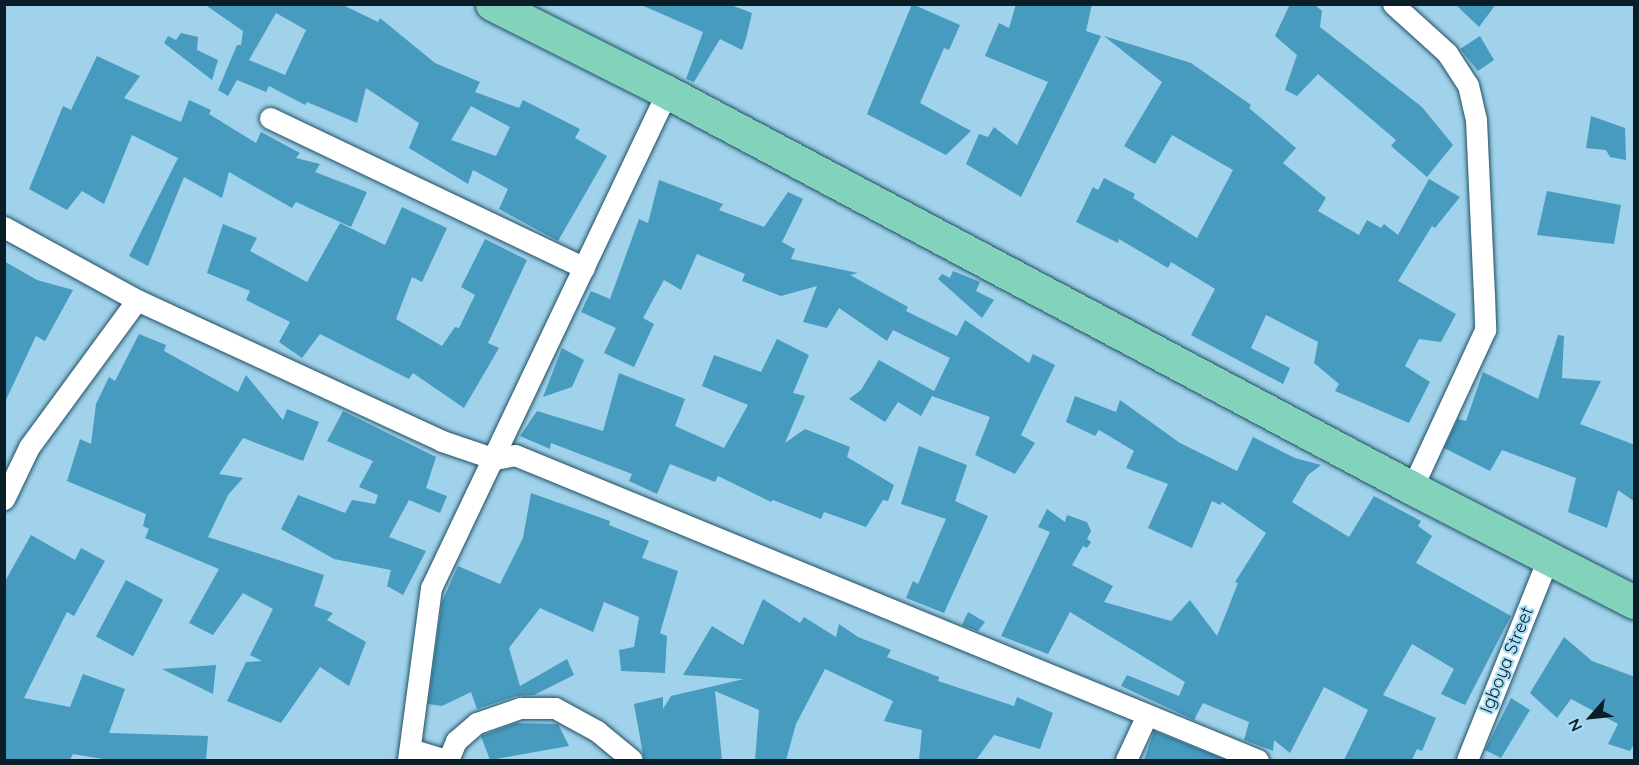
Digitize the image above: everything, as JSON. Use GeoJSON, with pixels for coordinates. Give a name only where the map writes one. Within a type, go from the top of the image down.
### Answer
{"type":"FeatureCollection","features":[{"type":"Feature","properties":{"kind":"main road"},"geometry":{"type":"LineString","coordinates":[[492,4],[667,92],[1412,488],[1635,602]]}},
{"type":"Feature","properties":{"kind":"street"},"geometry":{"type":"LineString","coordinates":[[1393,4],[1447,53],[1468,85],[1476,120],[1484,282],[1485,330],[1412,488]]}},
{"type":"Feature","properties":{"kind":"street"},"geometry":{"type":"LineString","coordinates":[[632,760],[597,731],[555,708],[520,708],[477,723],[456,741],[447,760],[409,755],[431,588],[495,459],[667,92]]}},
{"type":"Feature","properties":{"kind":"street"},"geometry":{"type":"LineString","coordinates":[[270,118],[584,268]]}},
{"type":"Feature","properties":{"kind":"street"},"geometry":{"type":"LineString","coordinates":[[4,228],[137,300],[442,441],[495,459],[515,455],[524,458],[1146,717],[1258,760]]}},
{"type":"Feature","properties":{"kind":"street"},"geometry":{"type":"LineString","coordinates":[[4,499],[28,447],[137,300]]}},
{"type":"Feature","properties":{"kind":"street","name":"Igboya Street"},"geometry":{"type":"LineString","coordinates":[[1467,760],[1548,559]]}},
{"type":"Feature","properties":{"kind":"street"},"geometry":{"type":"LineString","coordinates":[[1126,760],[1146,717]]}},
{"type":"Feature","properties":{"kind":"building"},"geometry":{"type":"Polygon","coordinates":[[[204,4],[341,4],[378,22],[380,18],[435,63],[480,82],[475,92],[519,108],[523,100],[580,129],[575,138],[607,156],[558,241],[499,209],[508,189],[473,170],[468,184],[409,148],[419,123],[366,88],[357,123],[307,102],[305,105],[269,86],[266,92],[237,80],[228,96],[218,90],[237,45],[241,45],[243,31],[204,4]],[[276,13],[249,60],[285,75],[306,30],[276,13]],[[471,106],[451,140],[496,156],[510,127],[471,106]]]}},
{"type":"Feature","properties":{"kind":"building"},"geometry":{"type":"Polygon","coordinates":[[[639,4],[728,4],[752,13],[742,50],[720,39],[694,82],[686,79],[703,32],[639,4]]]}},
{"type":"Feature","properties":{"kind":"building"},"geometry":{"type":"Polygon","coordinates":[[[912,4],[960,25],[949,50],[944,48],[920,103],[971,131],[946,155],[867,114],[912,4]]]}},
{"type":"Feature","properties":{"kind":"building"},"geometry":{"type":"Polygon","coordinates":[[[1016,4],[1092,4],[1086,31],[1101,36],[1021,197],[966,164],[979,134],[988,137],[994,127],[1017,145],[1048,82],[985,56],[999,23],[1009,28],[1016,4]]]}},
{"type":"Feature","properties":{"kind":"building"},"geometry":{"type":"Polygon","coordinates":[[[1290,4],[1314,4],[1322,11],[1320,27],[1422,107],[1453,145],[1427,177],[1391,146],[1396,140],[1318,74],[1297,96],[1285,90],[1297,55],[1275,36],[1290,4]]]}},
{"type":"Feature","properties":{"kind":"building"},"geometry":{"type":"Polygon","coordinates":[[[1455,4],[1496,4],[1479,27],[1455,4]]]}},
{"type":"Feature","properties":{"kind":"building"},"geometry":{"type":"Polygon","coordinates":[[[181,33],[198,37],[197,50],[218,60],[212,80],[164,43],[168,36],[176,40],[181,33]]]}},
{"type":"Feature","properties":{"kind":"building"},"geometry":{"type":"Polygon","coordinates":[[[1104,36],[1191,63],[1251,105],[1249,108],[1296,148],[1283,163],[1326,198],[1318,211],[1359,235],[1367,220],[1381,228],[1384,224],[1398,235],[1429,179],[1460,197],[1435,228],[1432,226],[1398,281],[1456,314],[1441,342],[1419,339],[1405,366],[1430,382],[1409,423],[1335,391],[1339,384],[1314,363],[1318,342],[1266,315],[1251,348],[1290,368],[1283,384],[1191,335],[1215,289],[1171,262],[1168,268],[1119,239],[1118,243],[1076,222],[1093,187],[1098,190],[1104,178],[1135,194],[1133,198],[1197,238],[1233,170],[1172,135],[1155,164],[1124,146],[1162,82],[1104,36]]]}},
{"type":"Feature","properties":{"kind":"building"},"geometry":{"type":"Polygon","coordinates":[[[1480,36],[1494,60],[1478,71],[1460,49],[1480,36]]]}},
{"type":"Feature","properties":{"kind":"building"},"geometry":{"type":"Polygon","coordinates":[[[97,56],[140,76],[124,98],[181,122],[189,100],[211,110],[209,114],[256,143],[261,132],[300,153],[296,158],[320,164],[315,172],[367,192],[351,227],[296,202],[292,208],[229,172],[222,198],[184,177],[148,266],[129,256],[178,158],[132,135],[104,204],[82,191],[67,210],[29,189],[63,106],[71,110],[97,56]]]}},
{"type":"Feature","properties":{"kind":"building"},"geometry":{"type":"Polygon","coordinates":[[[1591,116],[1625,128],[1626,160],[1610,157],[1606,150],[1586,148],[1591,116]]]}},
{"type":"Feature","properties":{"kind":"building"},"geometry":{"type":"Polygon","coordinates":[[[659,180],[723,204],[719,210],[764,227],[788,192],[803,199],[782,242],[795,249],[791,259],[858,273],[850,275],[908,307],[906,311],[957,336],[965,320],[1029,363],[1033,354],[1055,365],[1021,435],[1035,443],[1015,474],[975,455],[990,417],[932,396],[921,416],[898,402],[885,422],[849,399],[861,390],[879,360],[934,391],[950,358],[893,330],[887,341],[839,308],[827,328],[803,322],[817,286],[781,296],[742,281],[745,274],[697,254],[681,290],[664,280],[643,318],[654,324],[634,367],[604,353],[616,328],[581,312],[591,291],[610,299],[639,219],[648,223],[659,180]]]}},
{"type":"Feature","properties":{"kind":"building"},"geometry":{"type":"Polygon","coordinates":[[[1547,191],[1621,205],[1614,244],[1537,235],[1547,191]]]}},
{"type":"Feature","properties":{"kind":"building"},"geometry":{"type":"Polygon","coordinates":[[[402,207],[447,228],[422,282],[412,277],[396,319],[442,346],[455,327],[459,328],[475,295],[461,287],[485,239],[527,260],[488,343],[499,348],[464,408],[413,373],[409,379],[320,334],[302,358],[279,342],[290,322],[246,300],[250,291],[207,273],[223,224],[257,238],[250,251],[307,282],[340,223],[385,245],[402,207]]]}},
{"type":"Feature","properties":{"kind":"building"},"geometry":{"type":"Polygon","coordinates":[[[4,261],[37,280],[73,290],[45,341],[36,336],[4,404],[4,261]]]}},
{"type":"Feature","properties":{"kind":"building"},"geometry":{"type":"Polygon","coordinates":[[[953,271],[980,282],[976,291],[994,300],[982,318],[938,279],[942,274],[950,278],[953,271]]]}},
{"type":"Feature","properties":{"kind":"building"},"geometry":{"type":"Polygon","coordinates":[[[139,334],[166,345],[164,351],[238,392],[246,375],[283,420],[287,409],[319,422],[303,461],[243,438],[219,474],[243,478],[228,495],[208,537],[324,575],[314,606],[333,613],[327,620],[366,642],[349,686],[320,667],[281,723],[227,701],[246,662],[262,661],[250,655],[273,609],[243,593],[213,635],[189,623],[219,569],[145,538],[149,529],[143,526],[146,514],[67,481],[80,439],[91,444],[96,404],[109,377],[115,381],[139,334]]]}},
{"type":"Feature","properties":{"kind":"building"},"geometry":{"type":"Polygon","coordinates":[[[1558,335],[1564,336],[1562,378],[1601,381],[1580,424],[1635,445],[1635,502],[1618,490],[1607,528],[1568,512],[1576,478],[1502,450],[1490,471],[1444,448],[1458,419],[1466,421],[1483,372],[1538,399],[1558,335]]]}},
{"type":"Feature","properties":{"kind":"building"},"geometry":{"type":"Polygon","coordinates":[[[777,339],[809,355],[793,393],[805,396],[785,443],[805,429],[850,447],[847,457],[894,485],[888,501],[883,500],[866,527],[824,512],[821,519],[773,500],[771,502],[718,476],[715,482],[670,464],[657,494],[629,481],[632,474],[551,443],[550,449],[520,436],[537,411],[603,431],[619,373],[685,399],[675,426],[724,448],[748,405],[702,386],[714,355],[761,372],[777,339]]]}},
{"type":"Feature","properties":{"kind":"building"},"geometry":{"type":"Polygon","coordinates":[[[562,348],[584,360],[572,387],[543,397],[562,348]]]}},
{"type":"Feature","properties":{"kind":"building"},"geometry":{"type":"Polygon","coordinates":[[[1075,396],[1116,412],[1120,400],[1180,443],[1237,471],[1253,437],[1295,458],[1321,465],[1308,475],[1292,502],[1349,537],[1374,496],[1421,521],[1418,526],[1432,536],[1416,563],[1511,616],[1465,705],[1441,694],[1454,669],[1412,644],[1383,695],[1436,718],[1422,751],[1417,749],[1412,760],[1344,760],[1368,710],[1324,687],[1290,753],[1274,740],[1273,751],[1244,740],[1249,722],[1203,703],[1194,720],[1121,686],[1127,675],[1179,696],[1185,682],[1070,612],[1048,654],[1001,636],[1050,532],[1038,527],[1047,509],[1065,522],[1067,515],[1087,522],[1091,531],[1087,539],[1091,542],[1087,548],[1083,546],[1072,565],[1113,586],[1104,602],[1171,621],[1190,600],[1217,636],[1238,583],[1235,582],[1266,533],[1222,502],[1220,505],[1212,501],[1192,548],[1148,528],[1168,484],[1126,468],[1134,451],[1099,430],[1095,436],[1066,422],[1075,396]]]}},
{"type":"Feature","properties":{"kind":"building"},"geometry":{"type":"Polygon","coordinates":[[[343,411],[436,457],[426,488],[447,496],[440,513],[409,500],[389,537],[426,551],[403,595],[387,586],[391,570],[334,559],[281,529],[298,495],[345,513],[352,500],[375,504],[378,495],[359,487],[373,461],[327,441],[343,411]]]}},
{"type":"Feature","properties":{"kind":"building"},"geometry":{"type":"Polygon","coordinates":[[[919,446],[967,465],[955,501],[988,516],[944,613],[906,598],[913,581],[918,584],[946,519],[901,504],[919,446]]]}},
{"type":"Feature","properties":{"kind":"building"},"geometry":{"type":"Polygon","coordinates":[[[531,493],[610,521],[609,525],[649,541],[642,558],[678,571],[660,633],[667,636],[665,673],[621,671],[619,650],[634,647],[639,617],[604,602],[593,632],[540,608],[509,648],[520,686],[567,659],[574,675],[534,695],[516,696],[477,709],[471,692],[442,706],[428,704],[442,602],[458,566],[500,584],[523,538],[531,493]]]}},
{"type":"Feature","properties":{"kind":"building"},"geometry":{"type":"Polygon","coordinates":[[[31,535],[75,560],[81,548],[105,561],[74,616],[67,612],[24,698],[70,707],[83,674],[125,689],[109,733],[208,736],[206,760],[109,760],[73,754],[70,760],[4,760],[4,583],[31,535]]]}},
{"type":"Feature","properties":{"kind":"building"},"geometry":{"type":"Polygon","coordinates":[[[126,580],[163,600],[133,656],[96,637],[126,580]]]}},
{"type":"Feature","properties":{"kind":"building"},"geometry":{"type":"Polygon","coordinates":[[[763,599],[800,623],[804,617],[836,637],[839,624],[858,637],[891,650],[887,657],[939,677],[938,681],[1014,706],[1017,697],[1053,713],[1040,749],[994,735],[976,760],[919,760],[922,730],[884,721],[893,701],[825,669],[796,724],[786,760],[755,760],[759,710],[715,691],[722,760],[644,760],[634,704],[663,697],[663,709],[671,696],[744,679],[683,675],[712,626],[743,645],[763,599]]]}},
{"type":"Feature","properties":{"kind":"building"},"geometry":{"type":"Polygon","coordinates":[[[968,612],[985,622],[978,631],[962,625],[968,612]]]}},
{"type":"Feature","properties":{"kind":"building"},"geometry":{"type":"Polygon","coordinates":[[[1564,637],[1592,661],[1635,677],[1635,743],[1630,751],[1608,744],[1618,724],[1571,699],[1557,718],[1530,693],[1564,637]]]}},
{"type":"Feature","properties":{"kind":"building"},"geometry":{"type":"Polygon","coordinates":[[[216,665],[213,694],[162,669],[216,665]]]}},
{"type":"Feature","properties":{"kind":"building"},"geometry":{"type":"Polygon","coordinates":[[[1511,698],[1530,710],[1501,758],[1485,750],[1511,698]]]}},
{"type":"Feature","properties":{"kind":"building"},"geometry":{"type":"Polygon","coordinates":[[[516,723],[558,724],[569,746],[490,760],[481,736],[516,723]]]}},
{"type":"Feature","properties":{"kind":"building"},"geometry":{"type":"Polygon","coordinates":[[[1154,731],[1226,760],[1144,760],[1154,731]]]}}]}
